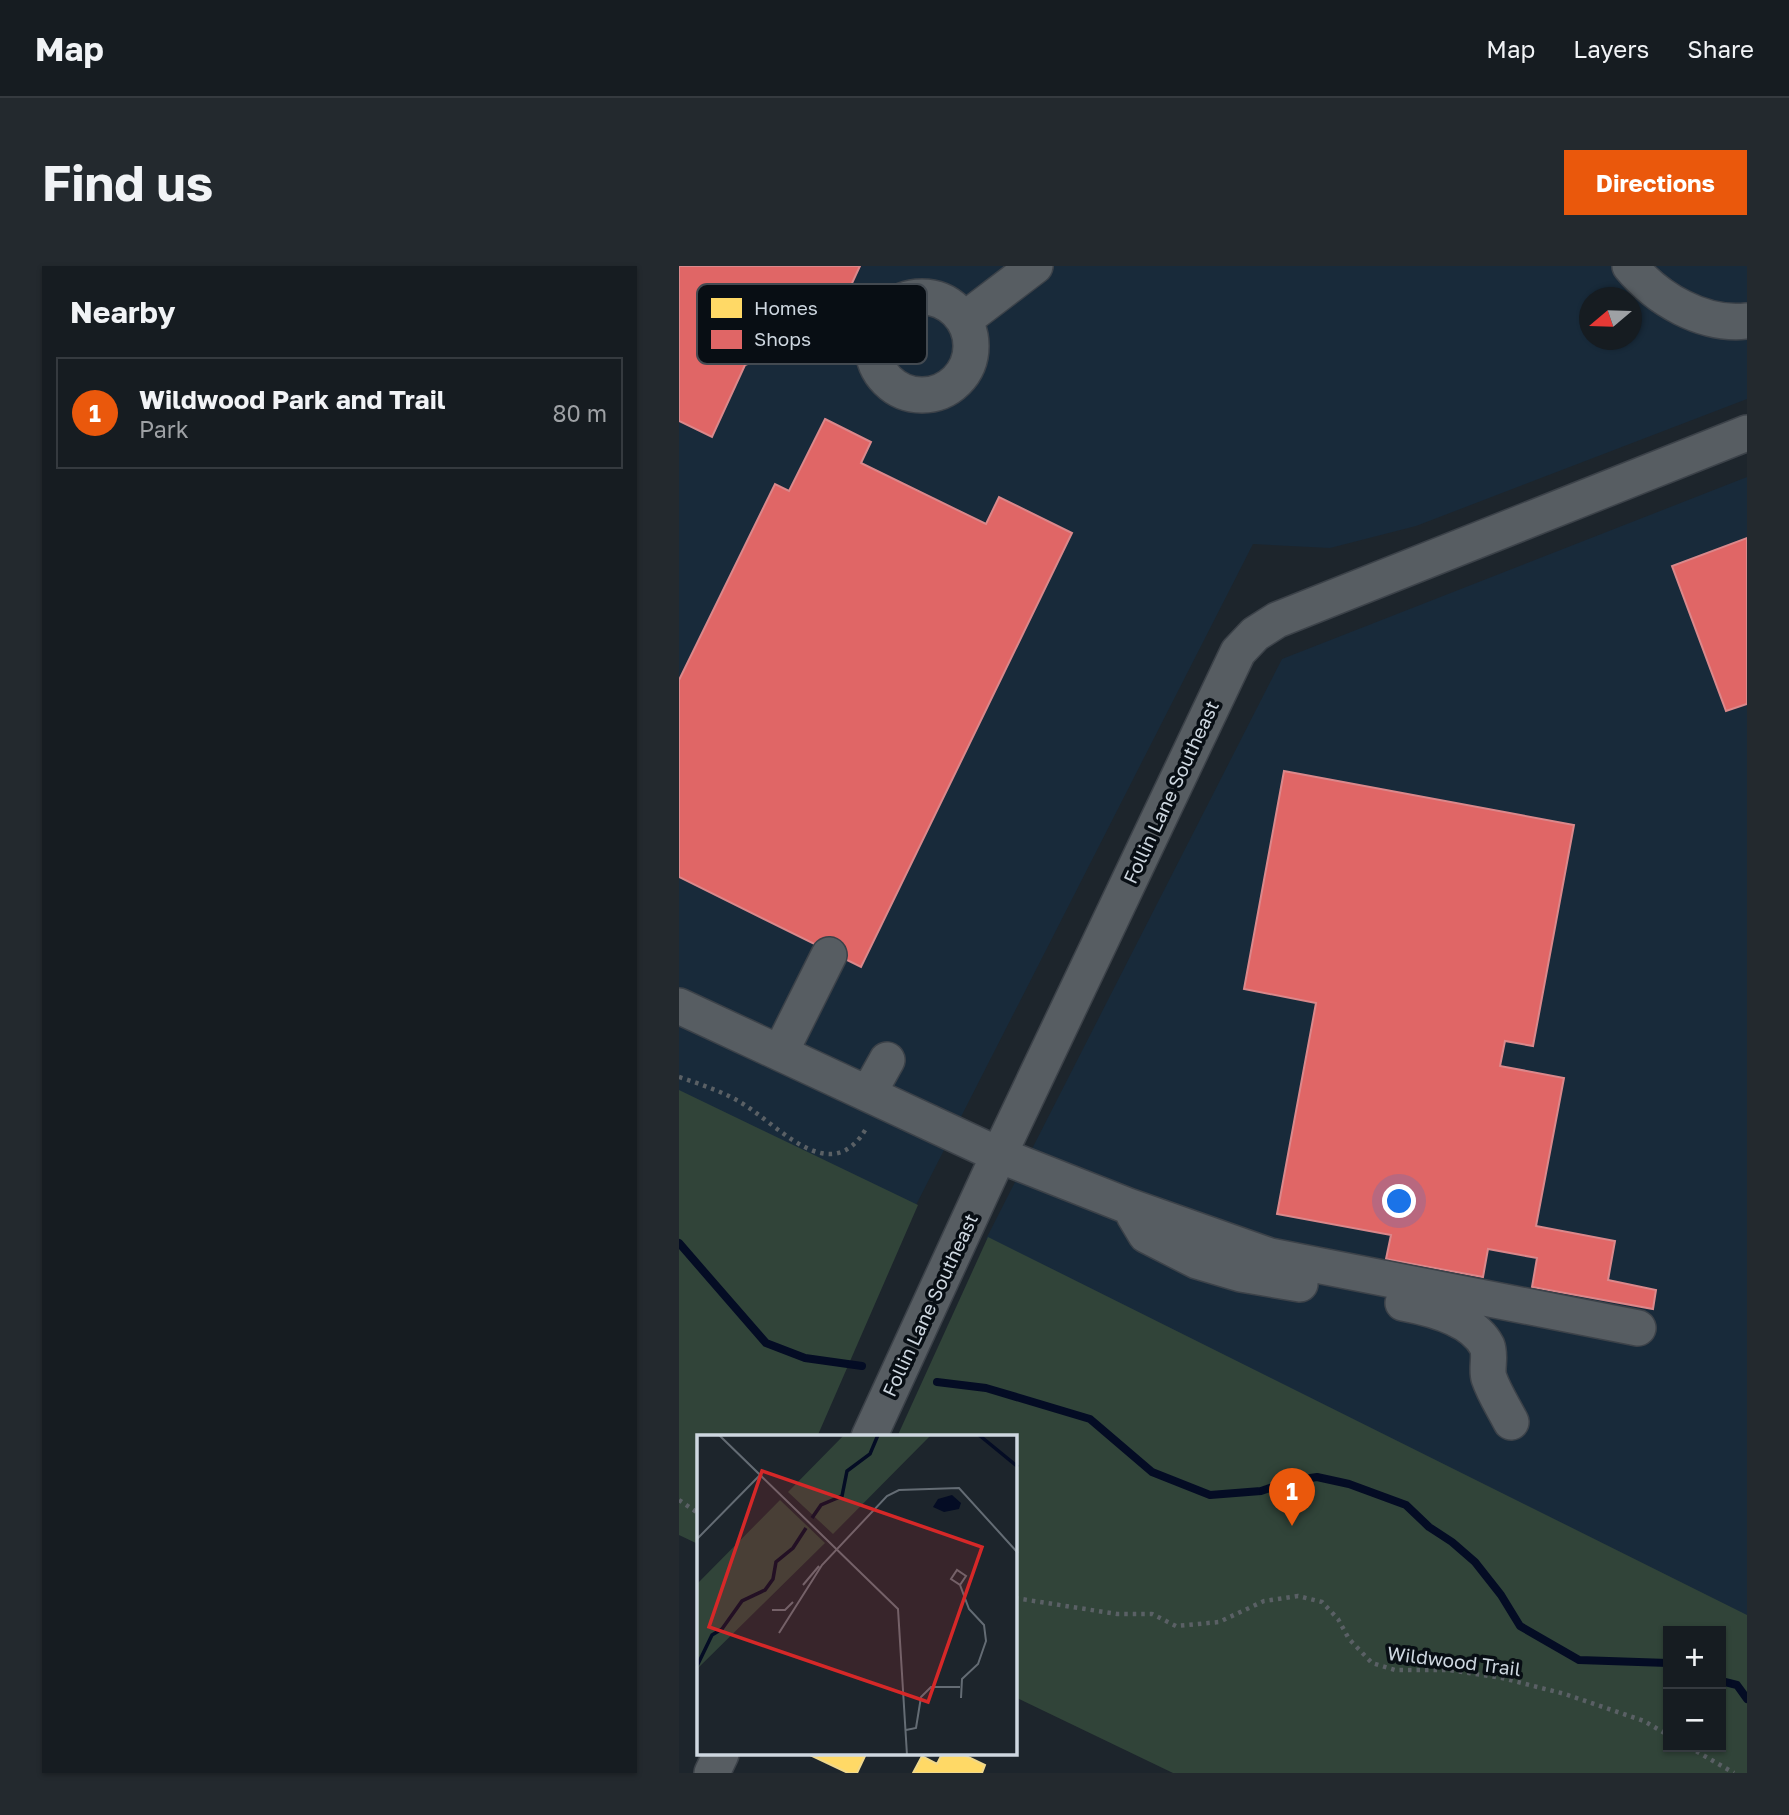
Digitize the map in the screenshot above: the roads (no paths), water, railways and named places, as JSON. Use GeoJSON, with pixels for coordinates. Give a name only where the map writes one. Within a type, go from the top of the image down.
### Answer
{"type":"FeatureCollection","features":[{"type":"Feature","properties":{"kind":"street"},"geometry":{"type":"LineString","coordinates":[[964,320],[1035,266]]}},
{"type":"Feature","properties":{"kind":"street"},"geometry":{"type":"LineString","coordinates":[[1630,266],[1646,286],[1692,313],[1731,323],[1747,321]]}},
{"type":"Feature","properties":{"kind":"street","name":"Follin Lane Southeast"},"geometry":{"type":"LineString","coordinates":[[870,1435],[999,1155],[1238,652],[1255,634],[1277,620],[1747,433]]}},
{"type":"Feature","properties":{"kind":"street"},"geometry":{"type":"LineString","coordinates":[[780,1053],[829,955]]}},
{"type":"Feature","properties":{"kind":"street"},"geometry":{"type":"LineString","coordinates":[[679,1006],[999,1155],[1128,1206],[1270,1256],[1638,1328]]}},
{"type":"Feature","properties":{"kind":"street"},"geometry":{"type":"LineString","coordinates":[[868,1094],[887,1060]]}},
{"type":"Feature","properties":{"kind":"street"},"geometry":{"type":"LineString","coordinates":[[1128,1206],[1146,1235],[1197,1261],[1241,1274],[1428,1308],[1457,1318],[1481,1338],[1488,1348],[1489,1377],[1511,1422]]}},
{"type":"Feature","properties":{"kind":"street"},"geometry":{"type":"LineString","coordinates":[[712,1773],[720,1756]]}},
{"type":"Feature","properties":{"kind":"waterway"},"geometry":{"type":"LineString","coordinates":[[679,1243],[766,1343],[805,1358],[862,1366]]}},
{"type":"Feature","properties":{"kind":"waterway"},"geometry":{"type":"LineString","coordinates":[[937,1382],[986,1388],[1090,1419],[1152,1472],[1210,1495],[1261,1491],[1291,1481],[1317,1477],[1349,1484],[1406,1505],[1429,1527],[1475,1562],[1501,1595],[1520,1626],[1579,1660],[1663,1663]]}},
{"type":"Feature","properties":{"kind":"waterway"},"geometry":{"type":"LineString","coordinates":[[1726,1682],[1737,1685],[1747,1699]]}},
{"type":"Feature","properties":{"kind":"place","name":"Wildwood Park and Trail"},"geometry":{"type":"Point","coordinates":[1292,1526]}}]}
